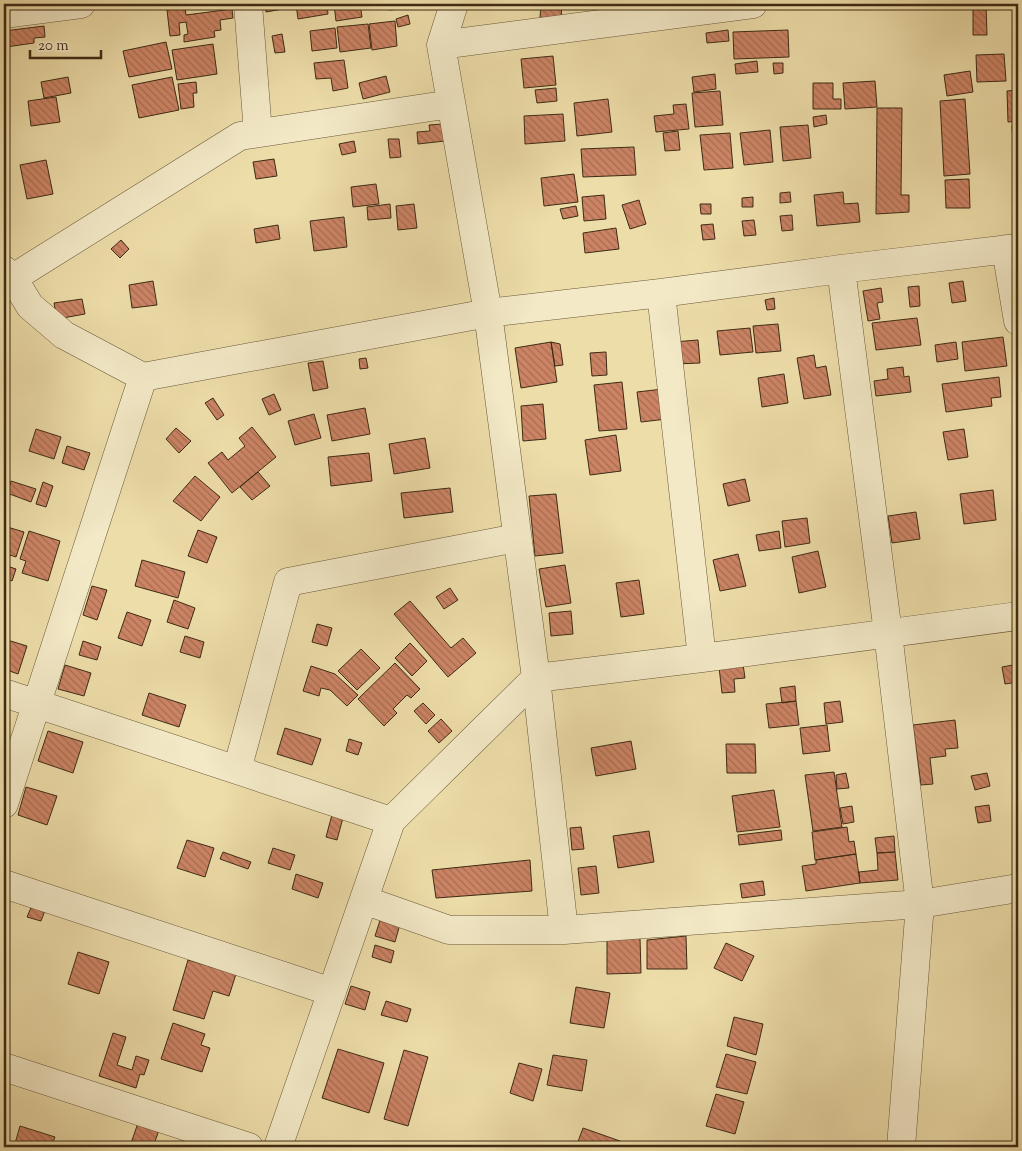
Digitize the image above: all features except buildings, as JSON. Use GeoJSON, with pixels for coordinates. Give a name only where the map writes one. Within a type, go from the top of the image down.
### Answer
{"type":"FeatureCollection","features":[{"type":"Feature","properties":{"kind":"street"},"geometry":{"type":"LineString","coordinates":[[4,14],[81,4]]}},
{"type":"Feature","properties":{"kind":"street"},"geometry":{"type":"LineString","coordinates":[[248,4],[258,133]]}},
{"type":"Feature","properties":{"kind":"street"},"geometry":{"type":"LineString","coordinates":[[454,4],[441,44],[488,313],[536,678],[564,930]]}},
{"type":"Feature","properties":{"kind":"street"},"geometry":{"type":"LineString","coordinates":[[441,44],[753,4]]}},
{"type":"Feature","properties":{"kind":"street"},"geometry":{"type":"LineString","coordinates":[[451,104],[240,136],[9,274],[30,306],[64,335],[143,377],[488,313],[1012,249],[1018,322]]}},
{"type":"Feature","properties":{"kind":"street"},"geometry":{"type":"LineString","coordinates":[[841,269],[888,633],[920,904],[901,1147]]}},
{"type":"Feature","properties":{"kind":"street"},"geometry":{"type":"LineString","coordinates":[[661,293],[702,658]]}},
{"type":"Feature","properties":{"kind":"street"},"geometry":{"type":"LineString","coordinates":[[4,804],[143,377]]}},
{"type":"Feature","properties":{"kind":"street"},"geometry":{"type":"LineString","coordinates":[[237,770],[288,582],[517,538]]}},
{"type":"Feature","properties":{"kind":"street"},"geometry":{"type":"LineString","coordinates":[[278,1147],[391,821],[536,678],[1018,616]]}},
{"type":"Feature","properties":{"kind":"street"},"geometry":{"type":"LineString","coordinates":[[4,693],[391,821]]}},
{"type":"Feature","properties":{"kind":"street"},"geometry":{"type":"LineString","coordinates":[[4,884],[332,992]]}},
{"type":"Feature","properties":{"kind":"street"},"geometry":{"type":"LineString","coordinates":[[364,900],[449,930],[564,930],[920,904],[1018,888]]}},
{"type":"Feature","properties":{"kind":"street"},"geometry":{"type":"LineString","coordinates":[[4,1067],[249,1147]]}}]}
